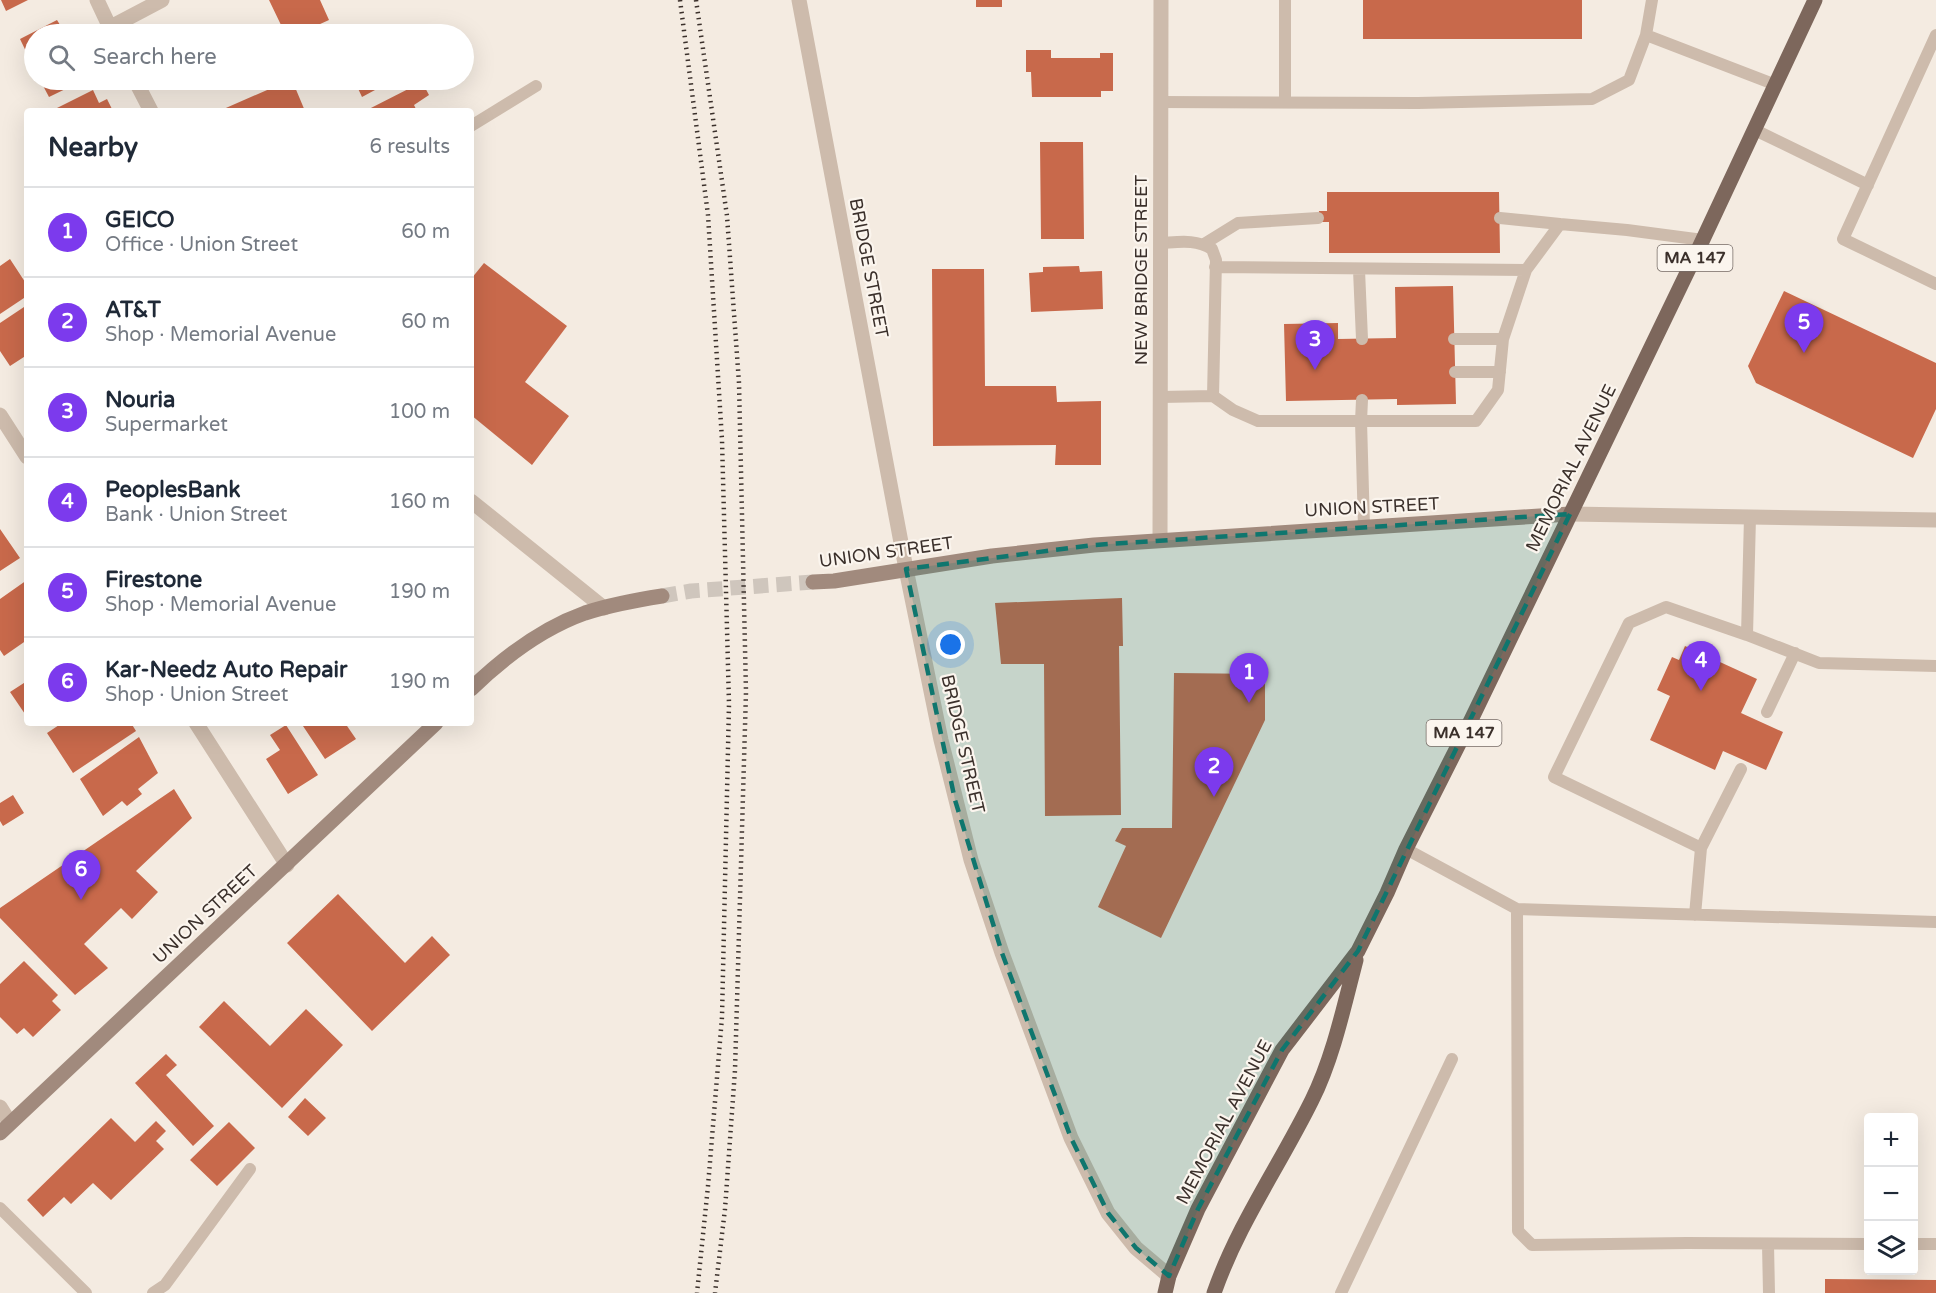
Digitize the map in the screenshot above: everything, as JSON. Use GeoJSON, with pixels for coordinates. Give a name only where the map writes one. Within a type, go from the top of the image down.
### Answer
{"type":"FeatureCollection","features":[{"type":"Feature","properties":{"kind":"main road","name":"MEMORIAL AVENUE"},"geometry":{"type":"LineString","coordinates":[[1165,1293],[1169,1276],[1198,1209],[1282,1050],[1358,951],[1703,240],[1815,0]]}},
{"type":"Feature","properties":{"kind":"main road","name":"UNION STREET"},"geometry":{"type":"LineString","coordinates":[[813,582],[834,581],[992,556],[1160,540],[1570,514]]}},
{"type":"Feature","properties":{"kind":"main road"},"geometry":{"type":"LineString","coordinates":[[474,686],[506,659],[567,621],[604,608],[662,596]]}},
{"type":"Feature","properties":{"kind":"main road","name":"UNION STREET"},"geometry":{"type":"LineString","coordinates":[[5,1128],[433,726]]}},
{"type":"Feature","properties":{"kind":"main road","name":"MEMORIAL AVENUE"},"geometry":{"type":"LineString","coordinates":[[1214,1293],[1239,1233],[1313,1099],[1337,1033],[1358,951]]}},
{"type":"Feature","properties":{"kind":"street"},"geometry":{"type":"LineString","coordinates":[[97,0],[108,24]]}},
{"type":"Feature","properties":{"kind":"street"},"geometry":{"type":"LineString","coordinates":[[123,24],[162,0]]}},
{"type":"Feature","properties":{"kind":"street","name":"BRIDGE STREET"},"geometry":{"type":"LineString","coordinates":[[799,0],[906,569],[955,800],[971,860],[1010,974],[1071,1138],[1108,1213],[1136,1248],[1169,1276]]}},
{"type":"Feature","properties":{"kind":"street","name":"NEW BRIDGE STREET"},"geometry":{"type":"LineString","coordinates":[[1160,540],[1161,0]]}},
{"type":"Feature","properties":{"kind":"street"},"geometry":{"type":"LineString","coordinates":[[140,90],[149,108]]}},
{"type":"Feature","properties":{"kind":"street"},"geometry":{"type":"LineString","coordinates":[[0,415],[24,452]]}},
{"type":"Feature","properties":{"kind":"street"},"geometry":{"type":"LineString","coordinates":[[474,503],[604,608]]}},
{"type":"Feature","properties":{"kind":"street","name":"UNION STREET"},"geometry":{"type":"LineString","coordinates":[[1570,514],[1936,520]]}},
{"type":"Feature","properties":{"kind":"street"},"geometry":{"type":"LineString","coordinates":[[198,726],[287,865]]}},
{"type":"Feature","properties":{"kind":"street"},"geometry":{"type":"LineString","coordinates":[[0,1107],[5,1128]]}},
{"type":"Feature","properties":{"kind":"lane"},"geometry":{"type":"LineString","coordinates":[[1285,0],[1285,102]]}},
{"type":"Feature","properties":{"kind":"lane"},"geometry":{"type":"LineString","coordinates":[[1161,102],[1418,103],[1592,99],[1629,80],[1646,35],[1652,0]]}},
{"type":"Feature","properties":{"kind":"lane"},"geometry":{"type":"LineString","coordinates":[[1646,35],[1776,85]]}},
{"type":"Feature","properties":{"kind":"lane"},"geometry":{"type":"LineString","coordinates":[[1936,35],[1843,239],[1936,284]]}},
{"type":"Feature","properties":{"kind":"lane"},"geometry":{"type":"LineString","coordinates":[[474,124],[536,86]]}},
{"type":"Feature","properties":{"kind":"lane"},"geometry":{"type":"LineString","coordinates":[[1755,130],[1868,185]]}},
{"type":"Feature","properties":{"kind":"lane"},"geometry":{"type":"LineString","coordinates":[[1204,244],[1238,224],[1318,218]]}},
{"type":"Feature","properties":{"kind":"lane"},"geometry":{"type":"LineString","coordinates":[[1500,218],[1703,240]]}},
{"type":"Feature","properties":{"kind":"lane"},"geometry":{"type":"LineString","coordinates":[[1161,397],[1213,396],[1233,410],[1258,421],[1476,421],[1498,390],[1503,339],[1526,270],[1560,224]]}},
{"type":"Feature","properties":{"kind":"lane"},"geometry":{"type":"LineString","coordinates":[[1161,243],[1194,241],[1204,244],[1212,249],[1216,260],[1213,396]]}},
{"type":"Feature","properties":{"kind":"lane"},"geometry":{"type":"LineString","coordinates":[[1215,267],[1526,270]]}},
{"type":"Feature","properties":{"kind":"lane"},"geometry":{"type":"LineString","coordinates":[[1359,270],[1362,339]]}},
{"type":"Feature","properties":{"kind":"lane"},"geometry":{"type":"LineString","coordinates":[[1454,339],[1503,339]]}},
{"type":"Feature","properties":{"kind":"lane"},"geometry":{"type":"LineString","coordinates":[[1455,372],[1500,372]]}},
{"type":"Feature","properties":{"kind":"lane"},"geometry":{"type":"LineString","coordinates":[[1362,400],[1364,527]]}},
{"type":"Feature","properties":{"kind":"lane"},"geometry":{"type":"LineString","coordinates":[[1747,635],[1750,517]]}},
{"type":"Feature","properties":{"kind":"lane"},"geometry":{"type":"LineString","coordinates":[[1701,848],[1554,777],[1629,623],[1666,607],[1819,663],[1936,666]]}},
{"type":"Feature","properties":{"kind":"lane"},"geometry":{"type":"LineString","coordinates":[[1767,712],[1795,653]]}},
{"type":"Feature","properties":{"kind":"lane"},"geometry":{"type":"LineString","coordinates":[[1695,915],[1701,848],[1741,769]]}},
{"type":"Feature","properties":{"kind":"lane"},"geometry":{"type":"LineString","coordinates":[[1406,849],[1517,909],[1936,922]]}},
{"type":"Feature","properties":{"kind":"lane"},"geometry":{"type":"LineString","coordinates":[[1517,909],[1518,1231],[1532,1245],[1864,1244]]}},
{"type":"Feature","properties":{"kind":"lane"},"geometry":{"type":"LineString","coordinates":[[1341,1293],[1452,1059]]}},
{"type":"Feature","properties":{"kind":"lane"},"geometry":{"type":"LineString","coordinates":[[153,1293],[165,1285],[250,1169]]}},
{"type":"Feature","properties":{"kind":"lane"},"geometry":{"type":"LineString","coordinates":[[0,1208],[86,1293]]}},
{"type":"Feature","properties":{"kind":"lane"},"geometry":{"type":"LineString","coordinates":[[1768,1244],[1769,1293]]}},
{"type":"Feature","properties":{"kind":"lane"},"geometry":{"type":"LineString","coordinates":[[1918,1244],[1936,1244]]}},
{"type":"Feature","properties":{"kind":"highlighted area"},"geometry":{"type":"Polygon","coordinates":[[[1570,514],[1358,951],[1282,1050],[1198,1209],[1169,1276],[1136,1248],[1108,1213],[1071,1138],[1002,953],[955,800],[906,569],[1094,545],[1570,514]]]}},
{"type":"Feature","properties":{"kind":"building"},"geometry":{"type":"Polygon","coordinates":[[[1,0],[28,0],[6,11],[1,0]]]}},
{"type":"Feature","properties":{"kind":"building"},"geometry":{"type":"Polygon","coordinates":[[[269,0],[320,0],[329,20],[320,24],[281,24],[269,0]]]}},
{"type":"Feature","properties":{"kind":"building"},"geometry":{"type":"Polygon","coordinates":[[[976,0],[1002,0],[1002,7],[976,7],[976,0]]]}},
{"type":"Feature","properties":{"kind":"building"},"geometry":{"type":"Polygon","coordinates":[[[1363,0],[1582,0],[1582,39],[1363,39],[1363,0]]]}},
{"type":"Feature","properties":{"kind":"building"},"geometry":{"type":"Polygon","coordinates":[[[1026,50],[1051,50],[1051,58],[1100,58],[1100,53],[1113,53],[1113,91],[1101,91],[1101,97],[1032,97],[1031,72],[1026,72],[1026,50]]]}},
{"type":"Feature","properties":{"kind":"building"},"geometry":{"type":"Polygon","coordinates":[[[45,90],[63,90],[49,97],[45,90]]]}},
{"type":"Feature","properties":{"kind":"building"},"geometry":{"type":"Polygon","coordinates":[[[93,90],[99,103],[107,99],[112,108],[57,108],[93,90]]]}},
{"type":"Feature","properties":{"kind":"building"},"geometry":{"type":"Polygon","coordinates":[[[267,90],[296,90],[304,108],[226,108],[267,90]]]}},
{"type":"Feature","properties":{"kind":"building"},"geometry":{"type":"Polygon","coordinates":[[[359,90],[375,90],[362,97],[359,90]]]}},
{"type":"Feature","properties":{"kind":"building"},"geometry":{"type":"Polygon","coordinates":[[[406,90],[426,90],[429,95],[414,105],[416,108],[371,108],[406,90]]]}},
{"type":"Feature","properties":{"kind":"building"},"geometry":{"type":"Polygon","coordinates":[[[1040,142],[1083,142],[1084,239],[1041,239],[1040,142]]]}},
{"type":"Feature","properties":{"kind":"building"},"geometry":{"type":"Polygon","coordinates":[[[1327,192],[1499,192],[1500,253],[1329,253],[1329,222],[1319,222],[1318,218],[1319,211],[1327,211],[1327,192]]]}},
{"type":"Feature","properties":{"kind":"building"},"geometry":{"type":"Polygon","coordinates":[[[10,259],[24,280],[24,298],[0,314],[0,266],[10,259]]]}},
{"type":"Feature","properties":{"kind":"building"},"geometry":{"type":"Polygon","coordinates":[[[484,263],[567,326],[525,382],[569,416],[532,465],[474,417],[474,275],[484,263]]]}},
{"type":"Feature","properties":{"kind":"building"},"geometry":{"type":"Polygon","coordinates":[[[1079,266],[1080,272],[1102,271],[1103,309],[1031,312],[1029,273],[1043,272],[1043,267],[1079,266]]]}},
{"type":"Feature","properties":{"kind":"building"},"geometry":{"type":"Polygon","coordinates":[[[932,269],[984,269],[985,386],[1056,386],[1057,402],[1101,401],[1101,465],[1055,465],[1056,445],[933,446],[932,269]]]}},
{"type":"Feature","properties":{"kind":"building"},"geometry":{"type":"Polygon","coordinates":[[[1453,286],[1456,404],[1397,405],[1397,399],[1286,401],[1284,324],[1338,323],[1338,339],[1396,338],[1395,287],[1453,286]]]}},
{"type":"Feature","properties":{"kind":"building"},"geometry":{"type":"Polygon","coordinates":[[[1784,291],[1936,363],[1936,409],[1913,458],[1756,383],[1748,366],[1784,291]]]}},
{"type":"Feature","properties":{"kind":"building"},"geometry":{"type":"Polygon","coordinates":[[[24,307],[24,357],[10,366],[0,351],[0,323],[24,307]]]}},
{"type":"Feature","properties":{"kind":"building"},"geometry":{"type":"Polygon","coordinates":[[[0,529],[20,558],[0,571],[0,529]]]}},
{"type":"Feature","properties":{"kind":"building"},"geometry":{"type":"Polygon","coordinates":[[[24,582],[24,642],[4,656],[0,650],[0,599],[24,582]]]}},
{"type":"Feature","properties":{"kind":"building"},"geometry":{"type":"Polygon","coordinates":[[[1122,598],[1123,646],[1119,646],[1121,815],[1045,816],[1044,664],[1001,664],[995,603],[1122,598]]]}},
{"type":"Feature","properties":{"kind":"building"},"geometry":{"type":"Polygon","coordinates":[[[1685,646],[1757,679],[1741,713],[1783,732],[1766,770],[1723,751],[1715,770],[1650,740],[1670,696],[1657,690],[1672,657],[1679,660],[1685,646]]]}},
{"type":"Feature","properties":{"kind":"building"},"geometry":{"type":"Polygon","coordinates":[[[1174,673],[1265,674],[1265,720],[1161,938],[1098,907],[1126,846],[1115,841],[1122,828],[1172,828],[1174,673]]]}},
{"type":"Feature","properties":{"kind":"building"},"geometry":{"type":"Polygon","coordinates":[[[24,683],[24,713],[10,692],[24,683]]]}},
{"type":"Feature","properties":{"kind":"building"},"geometry":{"type":"Polygon","coordinates":[[[58,726],[133,726],[136,731],[73,773],[47,733],[58,726]]]}},
{"type":"Feature","properties":{"kind":"building"},"geometry":{"type":"Polygon","coordinates":[[[287,726],[318,775],[288,794],[266,759],[280,750],[270,735],[287,726]]]}},
{"type":"Feature","properties":{"kind":"building"},"geometry":{"type":"Polygon","coordinates":[[[303,726],[347,726],[356,739],[325,759],[303,726]]]}},
{"type":"Feature","properties":{"kind":"building"},"geometry":{"type":"Polygon","coordinates":[[[139,737],[158,773],[138,789],[142,794],[127,806],[122,801],[103,816],[80,779],[139,737]]]}},
{"type":"Feature","properties":{"kind":"building"},"geometry":{"type":"Polygon","coordinates":[[[174,789],[192,818],[136,871],[158,892],[132,919],[121,908],[84,944],[108,968],[75,995],[0,918],[0,908],[174,789]]]}},
{"type":"Feature","properties":{"kind":"building"},"geometry":{"type":"Polygon","coordinates":[[[13,795],[24,813],[3,826],[0,821],[0,803],[13,795]]]}},
{"type":"Feature","properties":{"kind":"building"},"geometry":{"type":"Polygon","coordinates":[[[338,894],[405,963],[432,936],[450,955],[372,1031],[287,943],[338,894]]]}},
{"type":"Feature","properties":{"kind":"building"},"geometry":{"type":"Polygon","coordinates":[[[24,961],[58,995],[52,1001],[61,1010],[33,1037],[24,1028],[17,1034],[0,1017],[0,984],[24,961]]]}},
{"type":"Feature","properties":{"kind":"building"},"geometry":{"type":"Polygon","coordinates":[[[224,1001],[270,1046],[306,1009],[343,1045],[282,1108],[199,1027],[224,1001]]]}},
{"type":"Feature","properties":{"kind":"building"},"geometry":{"type":"Polygon","coordinates":[[[166,1054],[177,1065],[166,1075],[214,1126],[193,1146],[135,1083],[166,1054]]]}},
{"type":"Feature","properties":{"kind":"building"},"geometry":{"type":"Polygon","coordinates":[[[305,1098],[326,1118],[308,1136],[288,1117],[305,1098]]]}},
{"type":"Feature","properties":{"kind":"building"},"geometry":{"type":"Polygon","coordinates":[[[111,1118],[135,1142],[156,1121],[166,1131],[156,1141],[164,1149],[111,1200],[93,1183],[71,1204],[64,1197],[43,1217],[27,1200],[111,1118]]]}},
{"type":"Feature","properties":{"kind":"building"},"geometry":{"type":"Polygon","coordinates":[[[229,1122],[255,1148],[217,1186],[190,1160],[229,1122]]]}},
{"type":"Feature","properties":{"kind":"building"},"geometry":{"type":"Polygon","coordinates":[[[1825,1279],[1936,1280],[1936,1293],[1825,1293],[1825,1279]]]}},
{"type":"Feature","properties":{"kind":"tunnel"},"geometry":{"type":"LineString","coordinates":[[662,596],[691,591],[813,582]]}},
{"type":"Feature","properties":{"kind":"railway"},"geometry":{"type":"LineString","coordinates":[[680,0],[708,215],[722,440],[729,704],[722,1017],[697,1293]]}},
{"type":"Feature","properties":{"kind":"railway"},"geometry":{"type":"LineString","coordinates":[[696,0],[727,216],[739,383],[746,692],[735,1070],[725,1209],[715,1293]]}},
{"type":"Feature","properties":{"kind":"place","name":"Firestone"},"geometry":{"type":"Point","coordinates":[1804,353]}},
{"type":"Feature","properties":{"kind":"place","name":"Nouria"},"geometry":{"type":"Point","coordinates":[1315,370]}},
{"type":"Feature","properties":{"kind":"place","name":"PeoplesBank"},"geometry":{"type":"Point","coordinates":[1701,691]}},
{"type":"Feature","properties":{"kind":"place","name":"GEICO"},"geometry":{"type":"Point","coordinates":[1249,703]}},
{"type":"Feature","properties":{"kind":"place","name":"AT&T"},"geometry":{"type":"Point","coordinates":[1214,797]}},
{"type":"Feature","properties":{"kind":"place","name":"Kar-Needz Auto Repair"},"geometry":{"type":"Point","coordinates":[81,900]}}]}
